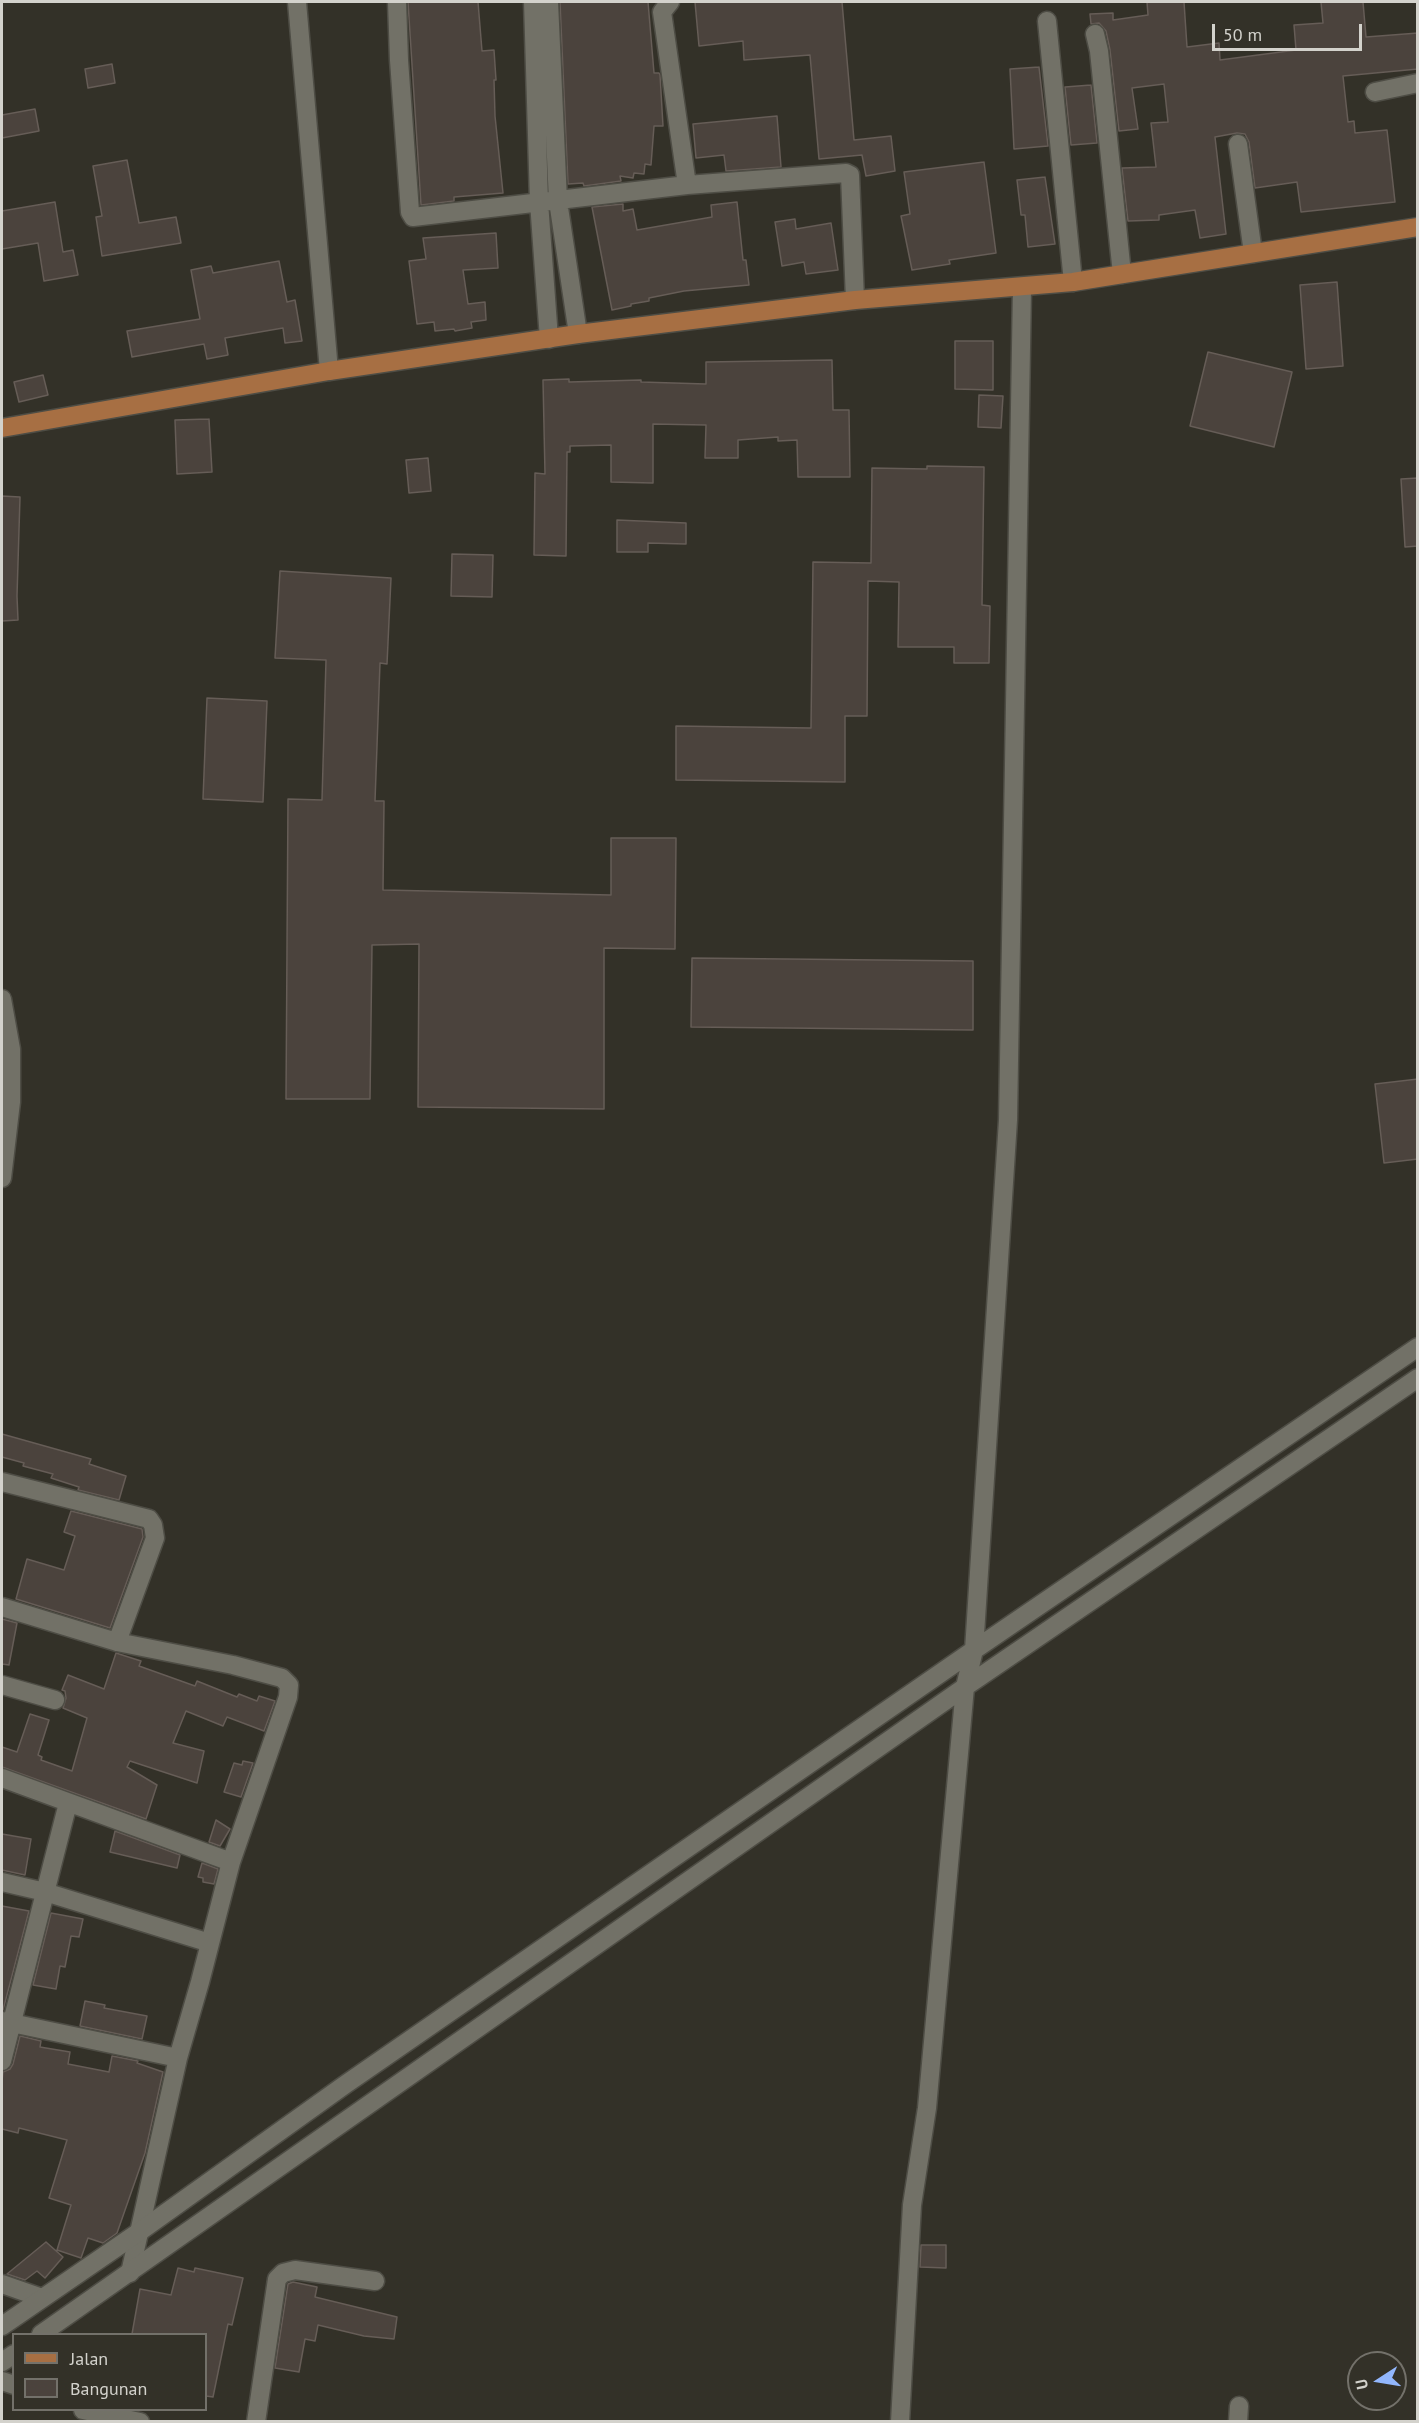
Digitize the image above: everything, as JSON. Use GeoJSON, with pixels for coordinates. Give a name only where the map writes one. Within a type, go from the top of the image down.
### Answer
{"type":"FeatureCollection","features":[{"type":"Feature","properties":{"kind":"main road"},"geometry":{"type":"LineString","coordinates":[[2,428],[329,371],[578,334],[855,300],[1073,282],[1418,227]]}},
{"type":"Feature","properties":{"kind":"street"},"geometry":{"type":"LineString","coordinates":[[297,2],[329,371]]}},
{"type":"Feature","properties":{"kind":"street"},"geometry":{"type":"LineString","coordinates":[[397,2],[399,60],[411,215],[417,217],[687,185],[849,173],[855,300]]}},
{"type":"Feature","properties":{"kind":"street"},"geometry":{"type":"LineString","coordinates":[[533,2],[539,202],[549,339]]}},
{"type":"Feature","properties":{"kind":"street"},"geometry":{"type":"LineString","coordinates":[[549,2],[558,201],[578,334]]}},
{"type":"Feature","properties":{"kind":"street"},"geometry":{"type":"LineString","coordinates":[[670,2],[662,12],[687,185]]}},
{"type":"Feature","properties":{"kind":"street"},"geometry":{"type":"LineString","coordinates":[[1047,21],[1073,282]]}},
{"type":"Feature","properties":{"kind":"street"},"geometry":{"type":"LineString","coordinates":[[1095,34],[1099,51],[1122,274]]}},
{"type":"Feature","properties":{"kind":"street"},"geometry":{"type":"LineString","coordinates":[[1375,92],[1418,83]]}},
{"type":"Feature","properties":{"kind":"street"},"geometry":{"type":"LineString","coordinates":[[1238,144],[1252,253]]}},
{"type":"Feature","properties":{"kind":"street"},"geometry":{"type":"LineString","coordinates":[[900,2421],[912,2205],[927,2108],[965,1688],[974,1650],[1008,1120],[1022,288]]}},
{"type":"Feature","properties":{"kind":"street"},"geometry":{"type":"LineString","coordinates":[[2,999],[11,1048],[2,1178]]}},
{"type":"Feature","properties":{"kind":"street"},"geometry":{"type":"LineString","coordinates":[[2,2326],[139,2232],[345,2084],[1418,1347]]}},
{"type":"Feature","properties":{"kind":"street"},"geometry":{"type":"LineString","coordinates":[[42,2333],[965,1688],[1418,1378]]}},
{"type":"Feature","properties":{"kind":"street"},"geometry":{"type":"LineString","coordinates":[[2,1482],[149,1519],[153,1525],[155,1538],[117,1642]]}},
{"type":"Feature","properties":{"kind":"street"},"geometry":{"type":"LineString","coordinates":[[2,1607],[117,1642],[233,1665],[282,1678],[289,1685],[288,1697],[231,1862],[178,2058],[130,2273]]}},
{"type":"Feature","properties":{"kind":"street"},"geometry":{"type":"LineString","coordinates":[[2,1685],[55,1700]]}},
{"type":"Feature","properties":{"kind":"street"},"geometry":{"type":"LineString","coordinates":[[2,1778],[231,1862]]}},
{"type":"Feature","properties":{"kind":"street"},"geometry":{"type":"LineString","coordinates":[[2,2061],[7,2022],[68,1803]]}},
{"type":"Feature","properties":{"kind":"street"},"geometry":{"type":"LineString","coordinates":[[2,1882],[45,1892],[210,1943]]}},
{"type":"Feature","properties":{"kind":"street"},"geometry":{"type":"LineString","coordinates":[[7,2022],[178,2058]]}},
{"type":"Feature","properties":{"kind":"street"},"geometry":{"type":"LineString","coordinates":[[256,2421],[277,2279],[283,2272],[295,2270],[375,2281]]}},
{"type":"Feature","properties":{"kind":"street"},"geometry":{"type":"LineString","coordinates":[[2,2284],[42,2298]]}},
{"type":"Feature","properties":{"kind":"street"},"geometry":{"type":"LineString","coordinates":[[92,2411],[140,2421]]}},
{"type":"Feature","properties":{"kind":"building"},"geometry":{"type":"Polygon","coordinates":[[[408,2],[478,2],[482,51],[494,50],[495,116],[503,193],[454,197],[454,201],[421,205],[408,2]]]}},
{"type":"Feature","properties":{"kind":"building"},"geometry":{"type":"Polygon","coordinates":[[[560,2],[648,2],[654,73],[660,75],[663,126],[654,126],[651,165],[645,164],[644,174],[634,173],[633,178],[620,176],[621,181],[584,186],[583,183],[568,184],[560,2]]]}},
{"type":"Feature","properties":{"kind":"building"},"geometry":{"type":"Polygon","coordinates":[[[695,2],[842,2],[854,140],[891,136],[895,171],[866,176],[862,155],[819,159],[810,55],[744,60],[743,41],[699,46],[695,2]]]}},
{"type":"Feature","properties":{"kind":"building"},"geometry":{"type":"Polygon","coordinates":[[[1147,2],[1184,2],[1187,47],[1219,43],[1220,60],[1296,50],[1294,25],[1323,23],[1321,2],[1363,2],[1366,37],[1418,33],[1418,69],[1343,76],[1348,122],[1354,121],[1355,133],[1387,130],[1395,202],[1301,212],[1297,182],[1255,188],[1249,142],[1245,134],[1237,133],[1215,137],[1226,234],[1200,238],[1195,210],[1159,215],[1159,220],[1128,221],[1122,168],[1156,167],[1151,123],[1168,122],[1164,84],[1132,88],[1138,129],[1119,131],[1106,31],[1099,23],[1091,24],[1090,14],[1113,13],[1113,20],[1148,15],[1147,2]]]}},
{"type":"Feature","properties":{"kind":"building"},"geometry":{"type":"Polygon","coordinates":[[[112,64],[115,83],[88,88],[85,69],[112,64]]]}},
{"type":"Feature","properties":{"kind":"building"},"geometry":{"type":"Polygon","coordinates":[[[1039,67],[1048,146],[1014,149],[1010,69],[1039,67]]]}},
{"type":"Feature","properties":{"kind":"building"},"geometry":{"type":"Polygon","coordinates":[[[1091,85],[1097,143],[1071,145],[1065,87],[1091,85]]]}},
{"type":"Feature","properties":{"kind":"building"},"geometry":{"type":"Polygon","coordinates":[[[35,109],[39,131],[2,138],[2,115],[35,109]]]}},
{"type":"Feature","properties":{"kind":"building"},"geometry":{"type":"Polygon","coordinates":[[[777,116],[781,167],[726,171],[724,155],[696,158],[693,124],[777,116]]]}},
{"type":"Feature","properties":{"kind":"building"},"geometry":{"type":"Polygon","coordinates":[[[127,160],[139,223],[176,217],[181,243],[102,256],[96,217],[102,216],[93,166],[127,160]]]}},
{"type":"Feature","properties":{"kind":"building"},"geometry":{"type":"Polygon","coordinates":[[[984,162],[996,253],[949,260],[950,264],[912,270],[901,216],[910,214],[904,172],[984,162]]]}},
{"type":"Feature","properties":{"kind":"building"},"geometry":{"type":"Polygon","coordinates":[[[1045,177],[1055,244],[1028,247],[1025,215],[1021,215],[1017,180],[1045,177]]]}},
{"type":"Feature","properties":{"kind":"building"},"geometry":{"type":"Polygon","coordinates":[[[55,202],[63,252],[73,250],[78,275],[44,281],[38,243],[2,249],[2,211],[55,202]]]}},
{"type":"Feature","properties":{"kind":"building"},"geometry":{"type":"Polygon","coordinates":[[[737,202],[743,260],[746,260],[749,285],[684,291],[649,298],[649,301],[612,310],[592,207],[623,204],[623,211],[633,209],[637,230],[712,217],[711,205],[737,202]]]}},
{"type":"Feature","properties":{"kind":"building"},"geometry":{"type":"Polygon","coordinates":[[[795,219],[796,229],[831,223],[838,270],[806,274],[804,262],[782,266],[775,222],[795,219]]]}},
{"type":"Feature","properties":{"kind":"building"},"geometry":{"type":"Polygon","coordinates":[[[496,233],[498,268],[463,270],[468,304],[485,302],[486,320],[471,322],[472,328],[455,331],[454,329],[435,331],[434,322],[417,324],[409,261],[426,259],[423,238],[496,233]]]}},
{"type":"Feature","properties":{"kind":"building"},"geometry":{"type":"Polygon","coordinates":[[[279,261],[287,302],[295,300],[302,341],[285,343],[283,328],[225,338],[228,355],[207,359],[204,344],[132,357],[127,331],[200,319],[191,270],[211,266],[213,273],[279,261]]]}},
{"type":"Feature","properties":{"kind":"building"},"geometry":{"type":"Polygon","coordinates":[[[1337,282],[1343,366],[1306,369],[1300,285],[1337,282]]]}},
{"type":"Feature","properties":{"kind":"building"},"geometry":{"type":"Polygon","coordinates":[[[955,341],[993,341],[993,390],[955,389],[955,341]]]}},
{"type":"Feature","properties":{"kind":"building"},"geometry":{"type":"Polygon","coordinates":[[[1208,352],[1292,372],[1274,447],[1190,426],[1208,352]]]}},
{"type":"Feature","properties":{"kind":"building"},"geometry":{"type":"Polygon","coordinates":[[[832,360],[833,410],[849,410],[850,477],[798,477],[797,440],[778,441],[778,437],[738,440],[738,458],[705,458],[706,425],[653,424],[653,483],[611,482],[611,445],[570,446],[570,452],[567,452],[566,556],[534,555],[535,473],[545,474],[543,380],[569,379],[569,382],[641,380],[641,382],[706,384],[706,362],[832,360]]]}},
{"type":"Feature","properties":{"kind":"building"},"geometry":{"type":"Polygon","coordinates":[[[43,375],[48,395],[19,402],[14,382],[43,375]]]}},
{"type":"Feature","properties":{"kind":"building"},"geometry":{"type":"Polygon","coordinates":[[[979,395],[1003,396],[1001,428],[978,427],[979,395]]]}},
{"type":"Feature","properties":{"kind":"building"},"geometry":{"type":"Polygon","coordinates":[[[209,419],[212,472],[177,474],[175,420],[209,419]]]}},
{"type":"Feature","properties":{"kind":"building"},"geometry":{"type":"Polygon","coordinates":[[[428,458],[431,491],[409,493],[406,460],[428,458]]]}},
{"type":"Feature","properties":{"kind":"building"},"geometry":{"type":"Polygon","coordinates":[[[927,466],[984,467],[982,605],[990,606],[989,663],[954,663],[954,647],[898,647],[899,582],[868,581],[867,716],[845,716],[845,782],[676,780],[676,726],[811,728],[813,562],[871,563],[872,468],[927,469],[927,466]]]}},
{"type":"Feature","properties":{"kind":"building"},"geometry":{"type":"Polygon","coordinates":[[[1418,478],[1418,546],[1405,547],[1401,479],[1418,478]]]}},
{"type":"Feature","properties":{"kind":"building"},"geometry":{"type":"Polygon","coordinates":[[[2,496],[20,497],[18,620],[2,621],[2,496]]]}},
{"type":"Feature","properties":{"kind":"building"},"geometry":{"type":"Polygon","coordinates":[[[617,520],[686,523],[686,544],[648,543],[648,552],[617,552],[617,520]]]}},
{"type":"Feature","properties":{"kind":"building"},"geometry":{"type":"Polygon","coordinates":[[[452,554],[493,555],[492,597],[451,596],[452,554]]]}},
{"type":"Feature","properties":{"kind":"building"},"geometry":{"type":"Polygon","coordinates":[[[280,571],[391,578],[387,664],[380,663],[375,801],[384,801],[383,890],[611,895],[611,838],[676,838],[675,949],[604,948],[604,1109],[418,1107],[419,944],[372,945],[370,1099],[286,1099],[288,799],[322,800],[326,660],[275,658],[280,571]]]}},
{"type":"Feature","properties":{"kind":"building"},"geometry":{"type":"Polygon","coordinates":[[[207,698],[267,701],[263,802],[203,799],[207,698]]]}},
{"type":"Feature","properties":{"kind":"building"},"geometry":{"type":"Polygon","coordinates":[[[692,958],[973,961],[973,1030],[691,1027],[692,958]]]}},
{"type":"Feature","properties":{"kind":"building"},"geometry":{"type":"Polygon","coordinates":[[[1418,1079],[1418,1159],[1384,1163],[1375,1084],[1418,1079]]]}},
{"type":"Feature","properties":{"kind":"building"},"geometry":{"type":"Polygon","coordinates":[[[2,1434],[91,1459],[89,1464],[126,1476],[119,1500],[78,1490],[79,1487],[51,1478],[53,1474],[23,1466],[24,1463],[2,1457],[2,1434]]]}},
{"type":"Feature","properties":{"kind":"building"},"geometry":{"type":"Polygon","coordinates":[[[71,1511],[142,1529],[143,1537],[110,1628],[16,1599],[27,1559],[64,1570],[75,1536],[64,1532],[71,1511]]]}},
{"type":"Feature","properties":{"kind":"building"},"geometry":{"type":"Polygon","coordinates":[[[2,1619],[17,1623],[9,1665],[2,1664],[2,1619]]]}},
{"type":"Feature","properties":{"kind":"building"},"geometry":{"type":"Polygon","coordinates":[[[116,1653],[141,1661],[139,1666],[195,1686],[197,1681],[237,1697],[239,1694],[257,1701],[259,1696],[275,1701],[264,1731],[227,1717],[223,1726],[186,1711],[173,1743],[204,1751],[197,1783],[130,1761],[127,1767],[157,1785],[146,1819],[2,1767],[2,1747],[17,1752],[30,1714],[49,1720],[38,1755],[42,1757],[41,1760],[72,1771],[87,1718],[63,1708],[66,1698],[65,1691],[62,1690],[68,1675],[104,1689],[116,1653]]]}},
{"type":"Feature","properties":{"kind":"building"},"geometry":{"type":"Polygon","coordinates":[[[243,1761],[253,1763],[241,1797],[224,1792],[234,1763],[242,1765],[243,1761]]]}},
{"type":"Feature","properties":{"kind":"building"},"geometry":{"type":"Polygon","coordinates":[[[216,1820],[230,1829],[220,1846],[209,1842],[216,1820]]]}},
{"type":"Feature","properties":{"kind":"building"},"geometry":{"type":"Polygon","coordinates":[[[115,1831],[180,1855],[177,1868],[110,1852],[115,1831]]]}},
{"type":"Feature","properties":{"kind":"building"},"geometry":{"type":"Polygon","coordinates":[[[2,1834],[31,1839],[25,1875],[2,1870],[2,1834]]]}},
{"type":"Feature","properties":{"kind":"building"},"geometry":{"type":"Polygon","coordinates":[[[202,1863],[218,1869],[214,1884],[203,1882],[203,1878],[198,1877],[202,1863]]]}},
{"type":"Feature","properties":{"kind":"building"},"geometry":{"type":"Polygon","coordinates":[[[2,1906],[29,1911],[3,2010],[2,2010],[2,1906]]]}},
{"type":"Feature","properties":{"kind":"building"},"geometry":{"type":"Polygon","coordinates":[[[51,1913],[83,1919],[79,1937],[71,1936],[65,1967],[60,1966],[56,1989],[33,1985],[51,1913]]]}},
{"type":"Feature","properties":{"kind":"building"},"geometry":{"type":"Polygon","coordinates":[[[85,2001],[105,2005],[104,2008],[147,2016],[142,2039],[80,2026],[85,2001]]]}},
{"type":"Feature","properties":{"kind":"building"},"geometry":{"type":"Polygon","coordinates":[[[20,2036],[41,2041],[40,2047],[70,2052],[68,2064],[109,2072],[112,2056],[138,2061],[137,2063],[163,2072],[145,2153],[117,2233],[103,2243],[88,2238],[81,2258],[57,2250],[71,2205],[49,2198],[67,2140],[19,2128],[18,2133],[2,2129],[3,2072],[10,2069],[13,2064],[20,2036]]]}},
{"type":"Feature","properties":{"kind":"building"},"geometry":{"type":"Polygon","coordinates":[[[46,2242],[63,2257],[45,2278],[37,2271],[25,2280],[7,2274],[46,2242]]]}},
{"type":"Feature","properties":{"kind":"building"},"geometry":{"type":"Polygon","coordinates":[[[921,2245],[946,2245],[946,2268],[920,2267],[921,2245]]]}},
{"type":"Feature","properties":{"kind":"building"},"geometry":{"type":"Polygon","coordinates":[[[178,2268],[194,2272],[195,2268],[243,2278],[232,2325],[228,2324],[213,2397],[207,2396],[207,2333],[132,2333],[140,2289],[171,2295],[178,2268]]]}},
{"type":"Feature","properties":{"kind":"building"},"geometry":{"type":"Polygon","coordinates":[[[293,2282],[317,2287],[315,2297],[397,2317],[394,2339],[364,2336],[318,2325],[315,2341],[305,2339],[299,2372],[275,2368],[288,2284],[293,2282]]]}}]}
